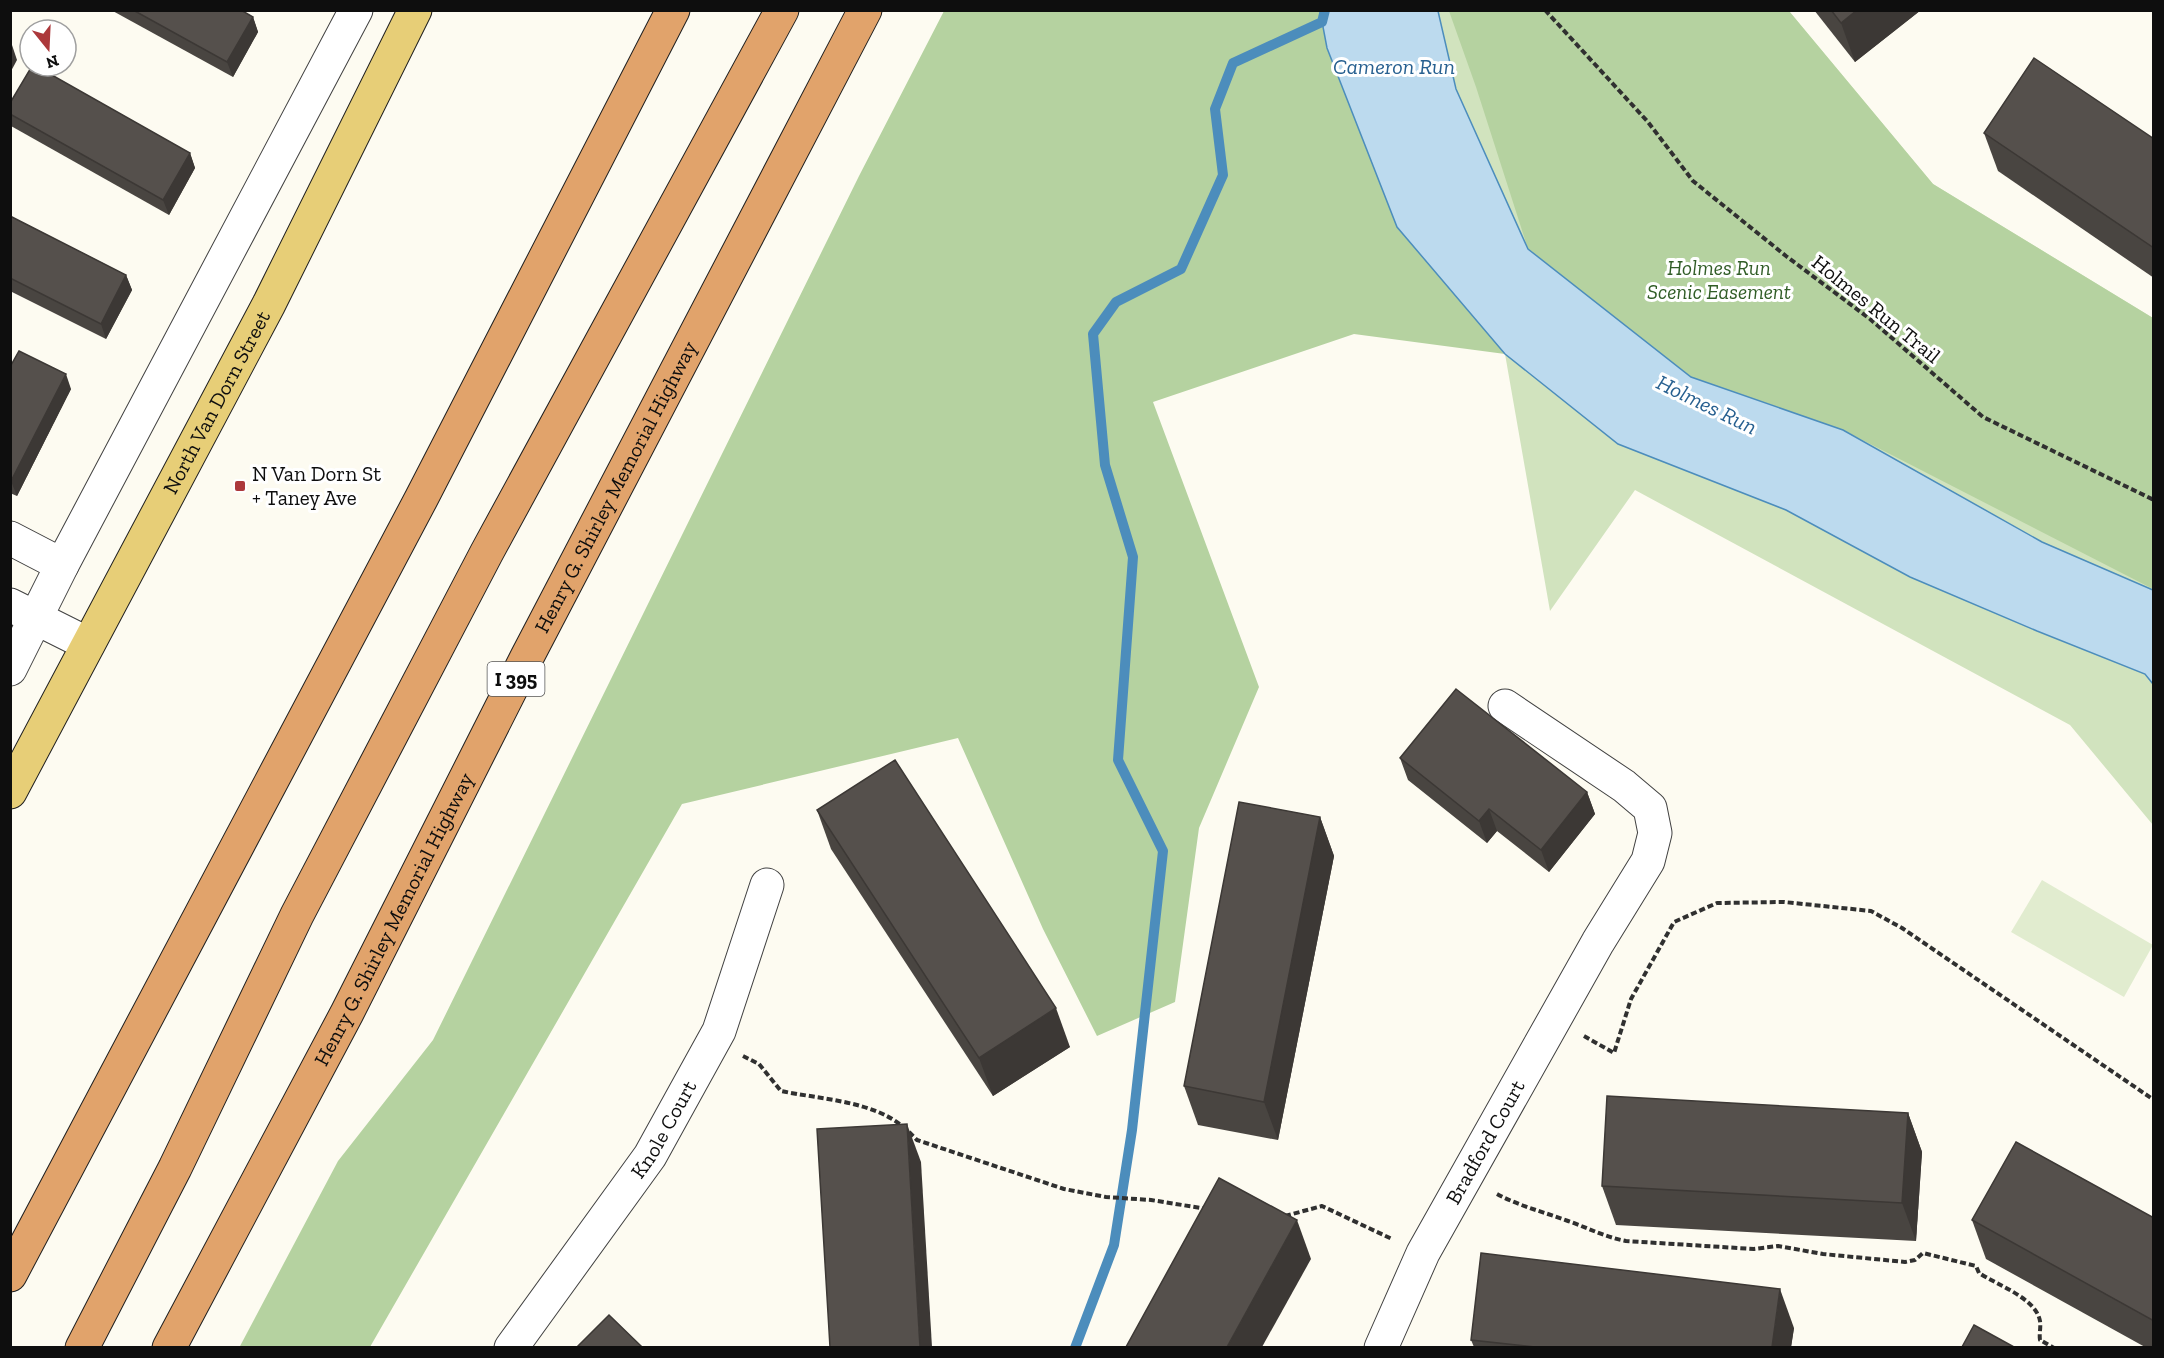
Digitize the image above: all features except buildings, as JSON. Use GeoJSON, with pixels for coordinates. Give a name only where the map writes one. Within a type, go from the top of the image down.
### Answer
{"type":"FeatureCollection","features":[{"type":"Feature","properties":{"kind":"highway"},"geometry":{"type":"LineString","coordinates":[[10,1275],[421,500],[673,10]]}},
{"type":"Feature","properties":{"kind":"highway"},"geometry":{"type":"LineString","coordinates":[[82,1347],[175,1168],[297,915],[487,552],[782,10]]}},
{"type":"Feature","properties":{"kind":"highway","name":"Henry G. Shirley Memorial Highway"},"geometry":{"type":"LineString","coordinates":[[169,1347],[346,1013],[527,657],[865,10]]}},
{"type":"Feature","properties":{"kind":"main road","name":"North Van Dorn Street"},"geometry":{"type":"LineString","coordinates":[[10,792],[268,304],[415,10]]}},
{"type":"Feature","properties":{"kind":"street"},"geometry":{"type":"LineString","coordinates":[[10,669],[23,611],[62,565],[356,10]]}},
{"type":"Feature","properties":{"kind":"street"},"geometry":{"type":"LineString","coordinates":[[10,538],[62,565]]}},
{"type":"Feature","properties":{"kind":"street"},"geometry":{"type":"LineString","coordinates":[[23,611],[88,644]]}},
{"type":"Feature","properties":{"kind":"street","name":"Bradford Court"},"geometry":{"type":"LineString","coordinates":[[1381,1347],[1423,1253],[1598,942],[1648,861],[1655,833],[1650,808],[1624,786],[1505,706]]}},
{"type":"Feature","properties":{"kind":"street","name":"Knole Court"},"geometry":{"type":"LineString","coordinates":[[511,1347],[650,1156],[718,1031],[767,885]]}},
{"type":"Feature","properties":{"kind":"path","name":"Holmes Run Trail"},"geometry":{"type":"LineString","coordinates":[[1545,10],[1648,122],[1693,181],[1786,256],[1870,319],[1983,417],[2154,500]]}},
{"type":"Feature","properties":{"kind":"path"},"geometry":{"type":"LineString","coordinates":[[1555,1019],[1614,1053],[1631,999],[1674,922],[1717,903],[1784,902],[1871,911],[1902,928],[2154,1100]]}},
{"type":"Feature","properties":{"kind":"path"},"geometry":{"type":"LineString","coordinates":[[713,1041],[759,1064],[781,1091],[864,1106],[895,1119],[916,1140],[1064,1189],[1106,1197],[1151,1200],[1212,1210]]}},
{"type":"Feature","properties":{"kind":"path"},"geometry":{"type":"LineString","coordinates":[[1465,1176],[1510,1201],[1569,1221],[1607,1238],[1754,1249],[1778,1246],[1823,1254],[1905,1262],[1915,1260],[1923,1252],[1976,1266],[1979,1273],[2030,1303],[2037,1311],[2040,1321],[2040,1340],[2054,1347]]}},
{"type":"Feature","properties":{"kind":"path"},"geometry":{"type":"LineString","coordinates":[[1281,1217],[1322,1206],[1423,1253]]}},
{"type":"Feature","properties":{"kind":"green space"},"geometry":{"type":"Polygon","coordinates":[[[944,11],[1320,11],[1327,48],[1397,227],[1505,354],[1354,334],[1153,402],[1259,687],[1199,828],[1175,1002],[1097,1036],[1043,929],[958,738],[682,804],[370,1347],[239,1348],[338,1161],[433,1040],[859,176],[944,11]]]}},
{"type":"Feature","properties":{"kind":"green space","name":"Holmes Run Scenic Easement"},"geometry":{"type":"Polygon","coordinates":[[[1299,11],[1789,11],[1933,184],[2153,318],[2153,825],[2070,725],[1635,490],[1550,611],[1505,354],[1397,227],[1327,48],[1322,23],[1299,11]]]}},
{"type":"Feature","properties":{"kind":"green space"},"geometry":{"type":"Polygon","coordinates":[[[1449,11],[1789,11],[1933,184],[2153,318],[2153,589],[1843,430],[1691,377],[1528,249],[1449,11]]]}},
{"type":"Feature","properties":{"kind":"green space"},"geometry":{"type":"Polygon","coordinates":[[[2042,880],[2153,945],[2124,997],[2011,932],[2042,880]]]}},
{"type":"Feature","properties":{"kind":"water","name":"Cameron Run"},"geometry":{"type":"Polygon","coordinates":[[[1320,11],[1438,11],[1456,89],[1528,249],[1691,377],[1843,430],[2042,542],[2153,590],[2153,684],[2145,674],[1910,577],[1786,510],[1618,444],[1505,354],[1397,227],[1327,48],[1320,11]]]}},
{"type":"Feature","properties":{"kind":"waterway"},"geometry":{"type":"LineString","coordinates":[[1075,1348],[1114,1245],[1132,1130],[1163,851],[1118,760],[1133,557],[1105,465],[1093,334],[1116,302],[1181,269],[1223,175],[1215,109],[1233,63],[1322,22],[1325,10]]}},
{"type":"Feature","properties":{"kind":"place","name":"N Van Dorn St + Taney Ave"},"geometry":{"type":"Point","coordinates":[240,486]}},
{"type":"Feature","properties":{"kind":"water label","name":"Holmes Run"},"geometry":{"type":"Point","coordinates":[1707,404]}}]}
